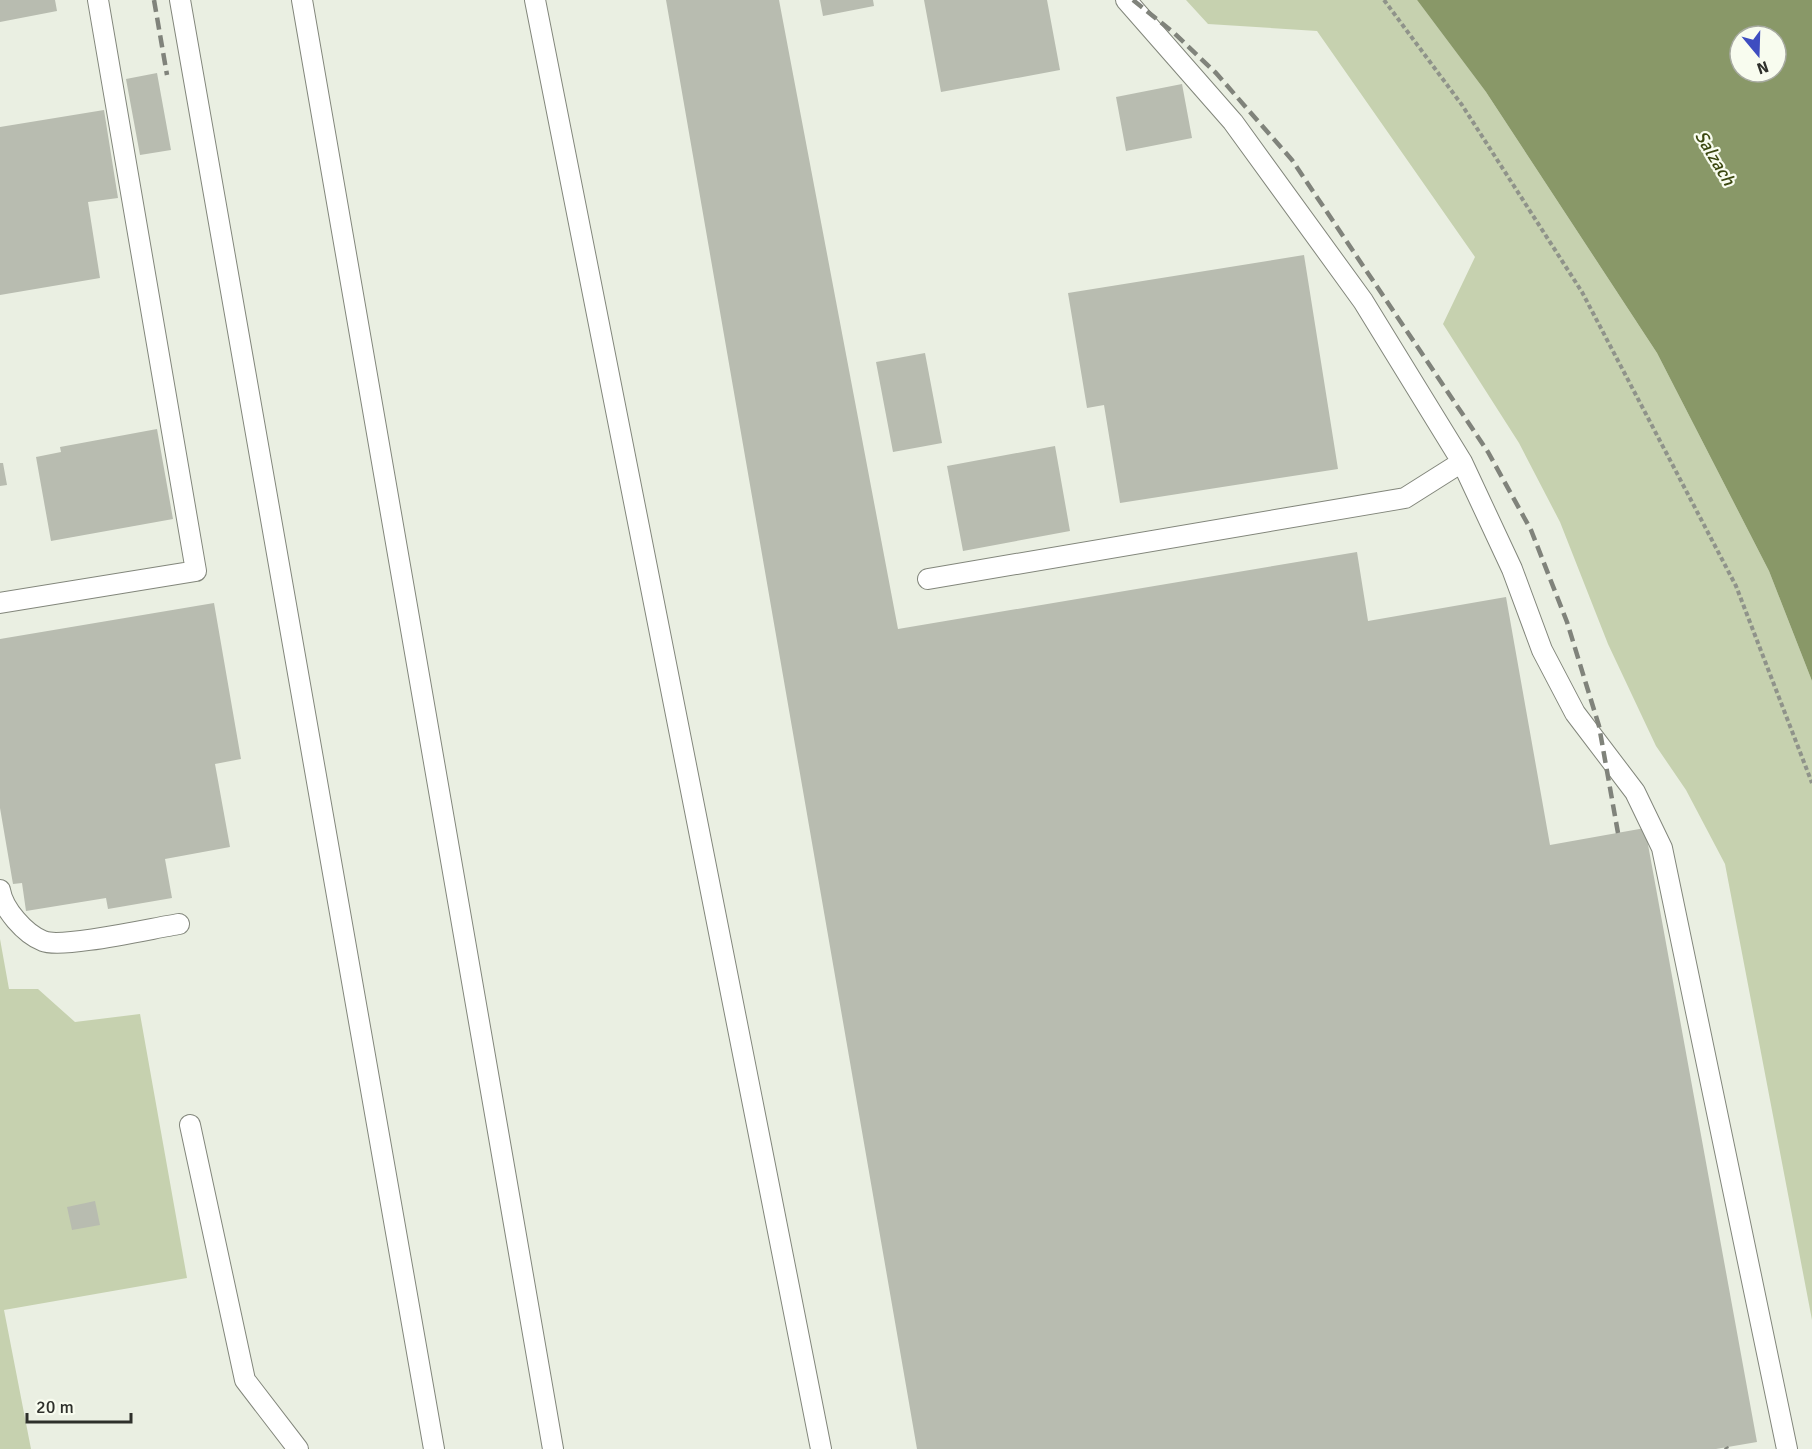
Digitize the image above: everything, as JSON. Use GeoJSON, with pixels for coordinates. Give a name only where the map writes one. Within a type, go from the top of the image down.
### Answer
{"type":"FeatureCollection","features":[{"type":"Feature","properties":{"kind":"lane"},"geometry":{"type":"LineString","coordinates":[[0,603],[196,571],[98,0]]}},
{"type":"Feature","properties":{"kind":"lane"},"geometry":{"type":"LineString","coordinates":[[180,0],[434,1449]]}},
{"type":"Feature","properties":{"kind":"lane"},"geometry":{"type":"LineString","coordinates":[[302,0],[553,1449]]}},
{"type":"Feature","properties":{"kind":"lane"},"geometry":{"type":"LineString","coordinates":[[536,0],[820,1449]]}},
{"type":"Feature","properties":{"kind":"lane"},"geometry":{"type":"LineString","coordinates":[[1126,0],[1233,122],[1363,301],[1462,462],[1512,568],[1542,650],[1575,713],[1635,792],[1662,848],[1787,1449]]}},
{"type":"Feature","properties":{"kind":"lane"},"geometry":{"type":"LineString","coordinates":[[928,579],[1405,498],[1462,462]]}},
{"type":"Feature","properties":{"kind":"lane"},"geometry":{"type":"LineString","coordinates":[[0,890],[18,924],[43,941],[64,943],[179,924]]}},
{"type":"Feature","properties":{"kind":"lane"},"geometry":{"type":"LineString","coordinates":[[190,1125],[245,1380],[298,1449]]}},
{"type":"Feature","properties":{"kind":"path"},"geometry":{"type":"LineString","coordinates":[[1384,0],[1462,105],[1582,292],[1737,586],[1812,783]]}},
{"type":"Feature","properties":{"kind":"shaded area"},"geometry":{"type":"Polygon","coordinates":[[[1186,0],[1417,0],[1486,92],[1657,353],[1769,571],[1812,681],[1812,1320],[1725,864],[1686,790],[1656,746],[1608,644],[1560,522],[1519,443],[1443,324],[1475,257],[1317,31],[1208,24],[1186,0]]]}},
{"type":"Feature","properties":{"kind":"shaded area"},"geometry":{"type":"Polygon","coordinates":[[[0,939],[9,989],[38,989],[75,1022],[140,1014],[187,1278],[4,1310],[31,1449],[0,1449],[0,939]]]}},
{"type":"Feature","properties":{"kind":"water","name":"Salzach"},"geometry":{"type":"Polygon","coordinates":[[[1417,0],[1812,0],[1812,681],[1769,571],[1657,353],[1486,92],[1417,0]]]}},
{"type":"Feature","properties":{"kind":"building"},"geometry":{"type":"Polygon","coordinates":[[[0,0],[55,0],[57,11],[0,22],[0,0]]]}},
{"type":"Feature","properties":{"kind":"building"},"geometry":{"type":"Polygon","coordinates":[[[666,0],[779,0],[898,629],[1357,552],[1368,621],[1506,597],[1550,845],[1645,828],[1757,1442],[1716,1449],[917,1449],[666,0]]]}},
{"type":"Feature","properties":{"kind":"building"},"geometry":{"type":"Polygon","coordinates":[[[820,0],[873,0],[874,6],[823,16],[820,0]]]}},
{"type":"Feature","properties":{"kind":"building"},"geometry":{"type":"Polygon","coordinates":[[[924,0],[1047,0],[1060,70],[941,92],[924,0]]]}},
{"type":"Feature","properties":{"kind":"building"},"geometry":{"type":"Polygon","coordinates":[[[157,73],[171,150],[140,155],[126,79],[157,73]]]}},
{"type":"Feature","properties":{"kind":"building"},"geometry":{"type":"Polygon","coordinates":[[[1182,84],[1192,138],[1126,151],[1116,97],[1182,84]]]}},
{"type":"Feature","properties":{"kind":"building"},"geometry":{"type":"Polygon","coordinates":[[[104,110],[118,198],[88,202],[100,278],[0,295],[0,127],[104,110]]]}},
{"type":"Feature","properties":{"kind":"building"},"geometry":{"type":"Polygon","coordinates":[[[1304,255],[1338,469],[1120,503],[1104,405],[1087,408],[1068,293],[1304,255]]]}},
{"type":"Feature","properties":{"kind":"building"},"geometry":{"type":"Polygon","coordinates":[[[925,353],[942,443],[893,452],[876,362],[925,353]]]}},
{"type":"Feature","properties":{"kind":"building"},"geometry":{"type":"Polygon","coordinates":[[[157,429],[173,519],[51,541],[36,457],[61,452],[60,447],[157,429]]]}},
{"type":"Feature","properties":{"kind":"building"},"geometry":{"type":"Polygon","coordinates":[[[1055,446],[1070,531],[963,551],[947,466],[1055,446]]]}},
{"type":"Feature","properties":{"kind":"building"},"geometry":{"type":"Polygon","coordinates":[[[0,463],[3,463],[7,485],[0,486],[0,463]]]}},
{"type":"Feature","properties":{"kind":"building"},"geometry":{"type":"Polygon","coordinates":[[[214,603],[241,759],[215,764],[230,847],[165,859],[172,898],[108,909],[106,898],[26,911],[22,883],[13,884],[0,808],[0,639],[214,603]]]}},
{"type":"Feature","properties":{"kind":"building"},"geometry":{"type":"Polygon","coordinates":[[[95,1201],[100,1225],[72,1230],[67,1207],[95,1201]]]}},
{"type":"Feature","properties":{"kind":"railway"},"geometry":{"type":"LineString","coordinates":[[154,0],[167,75]]}},
{"type":"Feature","properties":{"kind":"railway"},"geometry":{"type":"LineString","coordinates":[[1133,0],[1174,33],[1216,73],[1292,160],[1488,452],[1531,530],[1567,622],[1599,726],[1618,833]]}}]}
